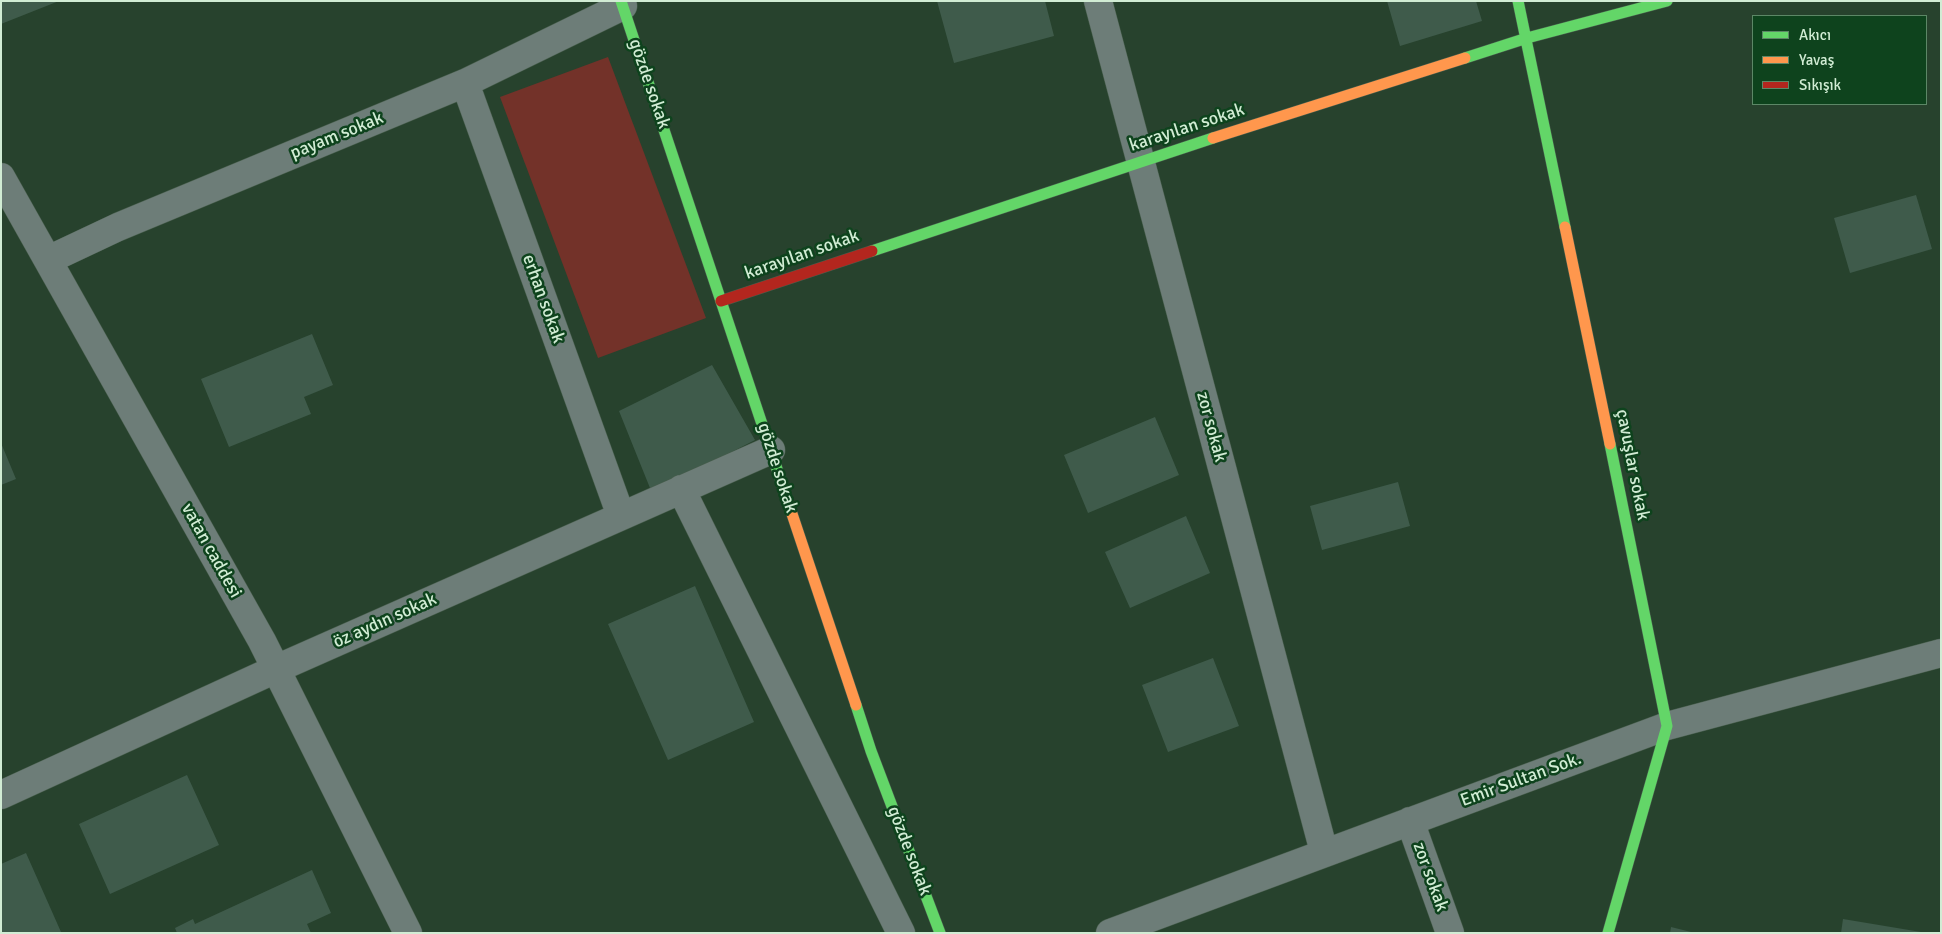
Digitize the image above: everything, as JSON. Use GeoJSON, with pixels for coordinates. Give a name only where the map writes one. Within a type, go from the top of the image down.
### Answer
{"type":"FeatureCollection","features":[{"type":"Feature","properties":{"kind":"street","name":"zor sokak"},"geometry":{"type":"LineString","coordinates":[[1098,1],[1324,852]]}},
{"type":"Feature","properties":{"kind":"street","name":"çavuşlar sokak"},"geometry":{"type":"LineString","coordinates":[[1518,1],[1667,726],[1608,933]]}},
{"type":"Feature","properties":{"kind":"street","name":"karayılan sokak"},"geometry":{"type":"LineString","coordinates":[[722,301],[1140,161],[1527,38],[1668,1]]}},
{"type":"Feature","properties":{"kind":"street","name":"payam sokak"},"geometry":{"type":"LineString","coordinates":[[48,260],[118,227],[466,83],[622,4]]}},
{"type":"Feature","properties":{"kind":"street","name":"gözde sokak"},"geometry":{"type":"LineString","coordinates":[[622,4],[871,751],[940,933]]}},
{"type":"Feature","properties":{"kind":"street","name":"erhan sokak"},"geometry":{"type":"LineString","coordinates":[[466,83],[621,516]]}},
{"type":"Feature","properties":{"kind":"street","name":"vatan caddesi"},"geometry":{"type":"LineString","coordinates":[[1,177],[276,669],[408,933]]}},
{"type":"Feature","properties":{"kind":"street","name":"öz aydın sokak"},"geometry":{"type":"LineString","coordinates":[[1,795],[276,669],[771,450]]}},
{"type":"Feature","properties":{"kind":"street"},"geometry":{"type":"LineString","coordinates":[[681,490],[901,933]]}},
{"type":"Feature","properties":{"kind":"street","name":"Emir Sultan Sok."},"geometry":{"type":"LineString","coordinates":[[1110,933],[1667,726],[1941,653]]}},
{"type":"Feature","properties":{"kind":"street","name":"zor sokak"},"geometry":{"type":"LineString","coordinates":[[1410,821],[1450,933]]}},
{"type":"Feature","properties":{"kind":"shaded area"},"geometry":{"type":"Polygon","coordinates":[[[608,57],[706,318],[598,358],[500,97],[608,57]]]}},
{"type":"Feature","properties":{"kind":"building"},"geometry":{"type":"Polygon","coordinates":[[[1,1],[59,1],[1,24],[1,1]]]}},
{"type":"Feature","properties":{"kind":"building"},"geometry":{"type":"Polygon","coordinates":[[[937,1],[1045,1],[1054,36],[954,63],[937,1]]]}},
{"type":"Feature","properties":{"kind":"building"},"geometry":{"type":"Polygon","coordinates":[[[1387,1],[1476,1],[1482,21],[1400,46],[1387,1]]]}},
{"type":"Feature","properties":{"kind":"building"},"geometry":{"type":"Polygon","coordinates":[[[1916,195],[1932,249],[1850,273],[1834,218],[1916,195]]]}},
{"type":"Feature","properties":{"kind":"building"},"geometry":{"type":"Polygon","coordinates":[[[312,334],[333,385],[304,397],[311,414],[229,447],[201,379],[312,334]]]}},
{"type":"Feature","properties":{"kind":"building"},"geometry":{"type":"Polygon","coordinates":[[[712,365],[755,440],[652,493],[619,411],[712,365]]]}},
{"type":"Feature","properties":{"kind":"building"},"geometry":{"type":"Polygon","coordinates":[[[1155,417],[1179,475],[1088,513],[1064,455],[1155,417]]]}},
{"type":"Feature","properties":{"kind":"building"},"geometry":{"type":"Polygon","coordinates":[[[1,443],[16,479],[1,485],[1,443]]]}},
{"type":"Feature","properties":{"kind":"building"},"geometry":{"type":"Polygon","coordinates":[[[1398,482],[1410,526],[1322,550],[1310,506],[1398,482]]]}},
{"type":"Feature","properties":{"kind":"building"},"geometry":{"type":"Polygon","coordinates":[[[1186,516],[1210,573],[1130,608],[1105,552],[1186,516]]]}},
{"type":"Feature","properties":{"kind":"building"},"geometry":{"type":"Polygon","coordinates":[[[695,586],[754,722],[668,760],[608,624],[695,586]]]}},
{"type":"Feature","properties":{"kind":"building"},"geometry":{"type":"Polygon","coordinates":[[[1213,658],[1239,726],[1168,752],[1142,685],[1213,658]]]}},
{"type":"Feature","properties":{"kind":"building"},"geometry":{"type":"Polygon","coordinates":[[[187,775],[219,845],[110,894],[79,824],[187,775]]]}},
{"type":"Feature","properties":{"kind":"building"},"geometry":{"type":"Polygon","coordinates":[[[26,853],[61,932],[59,933],[1,933],[1,864],[26,853]]]}},
{"type":"Feature","properties":{"kind":"building"},"geometry":{"type":"Polygon","coordinates":[[[312,870],[331,913],[307,924],[311,933],[177,933],[175,928],[193,919],[195,924],[312,870]]]}},
{"type":"Feature","properties":{"kind":"building"},"geometry":{"type":"Polygon","coordinates":[[[1843,919],[1921,932],[1921,933],[1841,933],[1843,919]]]}},
{"type":"Feature","properties":{"kind":"building"},"geometry":{"type":"Polygon","coordinates":[[[1671,927],[1691,932],[1691,933],[1670,933],[1671,927]]]}},
{"type":"Feature","properties":{"kind":"traffic: fast"},"geometry":{"type":"LineString","coordinates":[[621,1],[783,487]]}},
{"type":"Feature","properties":{"kind":"traffic: fast"},"geometry":{"type":"LineString","coordinates":[[1518,1],[1565,227]]}},
{"type":"Feature","properties":{"kind":"traffic: fast"},"geometry":{"type":"LineString","coordinates":[[1465,58],[1527,38],[1667,1]]}},
{"type":"Feature","properties":{"kind":"traffic: fast"},"geometry":{"type":"LineString","coordinates":[[872,251],[1213,138]]}},
{"type":"Feature","properties":{"kind":"traffic: fast"},"geometry":{"type":"LineString","coordinates":[[1608,933],[1667,726],[1610,444]]}},
{"type":"Feature","properties":{"kind":"traffic: fast"},"geometry":{"type":"LineString","coordinates":[[856,705],[871,751],[940,933]]}},
{"type":"Feature","properties":{"kind":"traffic: slow"},"geometry":{"type":"LineString","coordinates":[[1213,138],[1465,58]]}},
{"type":"Feature","properties":{"kind":"traffic: slow"},"geometry":{"type":"LineString","coordinates":[[1565,227],[1610,444]]}},
{"type":"Feature","properties":{"kind":"traffic: slow"},"geometry":{"type":"LineString","coordinates":[[783,487],[856,705]]}},
{"type":"Feature","properties":{"kind":"traffic: jam"},"geometry":{"type":"LineString","coordinates":[[721,301],[872,251]]}}]}
